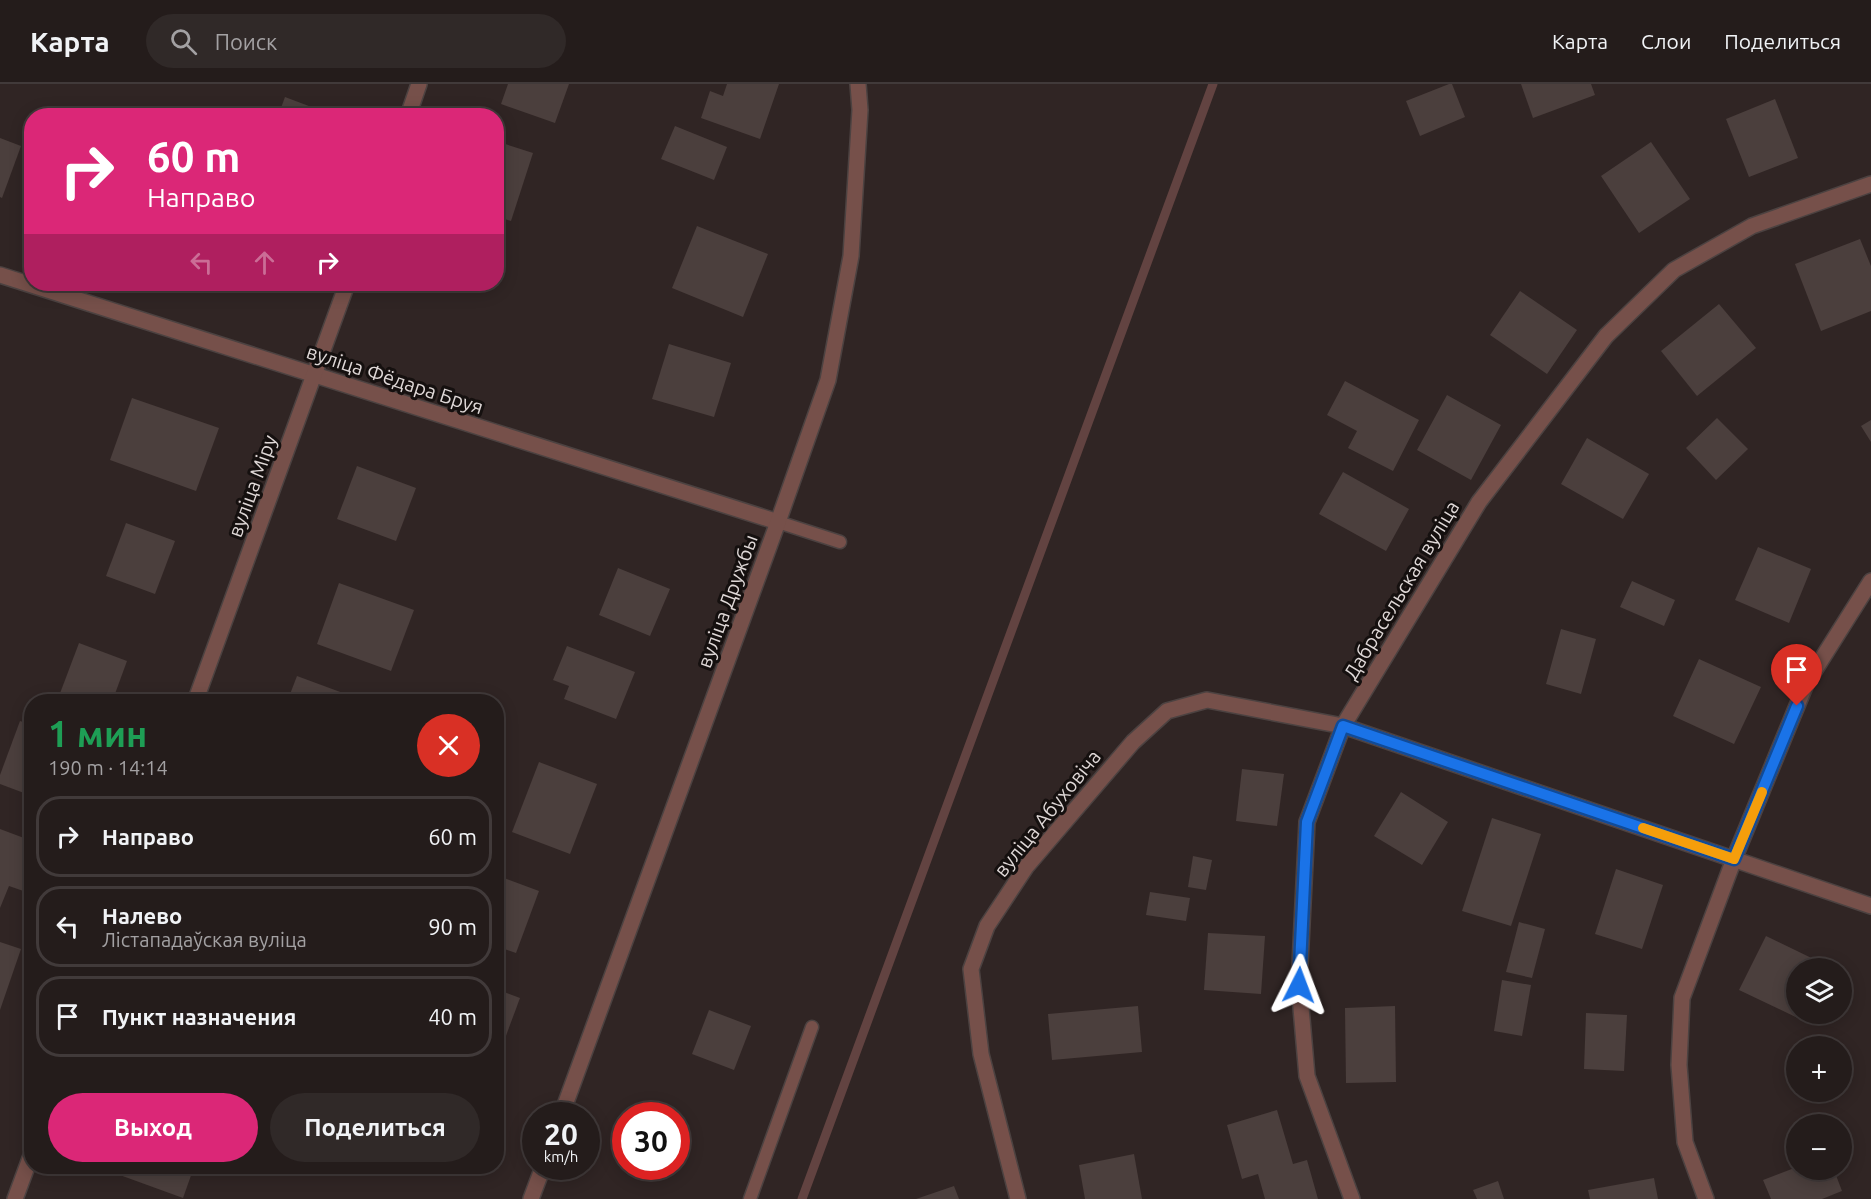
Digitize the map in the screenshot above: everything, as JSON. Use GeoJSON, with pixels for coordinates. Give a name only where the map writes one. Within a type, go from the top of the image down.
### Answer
{"type":"FeatureCollection","features":[{"type":"Feature","properties":{"kind":"street"},"geometry":{"type":"LineString","coordinates":[[411,108],[419,84]]}},
{"type":"Feature","properties":{"kind":"street","name":"вуліца Дружбы"},"geometry":{"type":"LineString","coordinates":[[566,1102],[828,380],[851,256],[860,110],[858,84]]}},
{"type":"Feature","properties":{"kind":"street","name":"Дабрасельская вуліца"},"geometry":{"type":"LineString","coordinates":[[1352,1199],[1307,1076],[1299,985],[1307,822],[1343,726],[1479,502],[1606,336],[1674,270],[1752,226],[1871,184]]}},
{"type":"Feature","properties":{"kind":"street","name":"вуліца Фёдара Бруя"},"geometry":{"type":"LineString","coordinates":[[0,275],[24,283]]}},
{"type":"Feature","properties":{"kind":"street","name":"вуліца Фёдара Бруя"},"geometry":{"type":"LineString","coordinates":[[50,291],[778,522]]}},
{"type":"Feature","properties":{"kind":"street","name":"вуліца Міру"},"geometry":{"type":"LineString","coordinates":[[198,694],[344,291]]}},
{"type":"Feature","properties":{"kind":"street"},"geometry":{"type":"LineString","coordinates":[[1706,1199],[1685,1142],[1679,1065],[1682,998],[1734,859],[1806,684],[1871,581]]}},
{"type":"Feature","properties":{"kind":"street","name":"вуліца Абуховіча"},"geometry":{"type":"LineString","coordinates":[[1018,1199],[981,1054],[971,969],[987,926],[1026,867],[1133,742],[1167,711],[1207,700],[1343,726],[1871,906]]}},
{"type":"Feature","properties":{"kind":"street"},"geometry":{"type":"LineString","coordinates":[[15,1199],[24,1174]]}},
{"type":"Feature","properties":{"kind":"street"},"geometry":{"type":"LineString","coordinates":[[531,1199],[538,1180]]}},
{"type":"Feature","properties":{"kind":"lane"},"geometry":{"type":"LineString","coordinates":[[778,522],[840,542]]}},
{"type":"Feature","properties":{"kind":"lane"},"geometry":{"type":"LineString","coordinates":[[750,1199],[812,1027]]}},
{"type":"Feature","properties":{"kind":"building"},"geometry":{"type":"Polygon","coordinates":[[[508,84],[569,84],[555,123],[501,104],[508,84]]]}},
{"type":"Feature","properties":{"kind":"building"},"geometry":{"type":"Polygon","coordinates":[[[727,84],[779,84],[760,139],[701,118],[710,91],[723,96],[727,84]]]}},
{"type":"Feature","properties":{"kind":"building"},"geometry":{"type":"Polygon","coordinates":[[[1452,84],[1465,117],[1420,136],[1406,101],[1452,84]]]}},
{"type":"Feature","properties":{"kind":"building"},"geometry":{"type":"Polygon","coordinates":[[[1521,84],[1591,84],[1595,95],[1533,118],[1521,84]]]}},
{"type":"Feature","properties":{"kind":"building"},"geometry":{"type":"Polygon","coordinates":[[[285,97],[314,108],[281,108],[285,97]]]}},
{"type":"Feature","properties":{"kind":"building"},"geometry":{"type":"Polygon","coordinates":[[[1775,99],[1798,158],[1749,177],[1726,119],[1775,99]]]}},
{"type":"Feature","properties":{"kind":"building"},"geometry":{"type":"Polygon","coordinates":[[[675,126],[727,147],[714,180],[661,159],[675,126]]]}},
{"type":"Feature","properties":{"kind":"building"},"geometry":{"type":"Polygon","coordinates":[[[0,138],[21,146],[2,198],[0,197],[0,138]]]}},
{"type":"Feature","properties":{"kind":"building"},"geometry":{"type":"Polygon","coordinates":[[[1651,142],[1690,199],[1639,233],[1601,176],[1651,142]]]}},
{"type":"Feature","properties":{"kind":"building"},"geometry":{"type":"Polygon","coordinates":[[[504,144],[533,153],[511,221],[504,219],[504,144]]]}},
{"type":"Feature","properties":{"kind":"building"},"geometry":{"type":"Polygon","coordinates":[[[697,226],[768,254],[743,317],[672,288],[697,226]]]}},
{"type":"Feature","properties":{"kind":"building"},"geometry":{"type":"Polygon","coordinates":[[[1860,239],[1871,266],[1871,311],[1821,331],[1795,264],[1860,239]]]}},
{"type":"Feature","properties":{"kind":"building"},"geometry":{"type":"Polygon","coordinates":[[[1520,291],[1577,330],[1547,374],[1490,335],[1520,291]]]}},
{"type":"Feature","properties":{"kind":"building"},"geometry":{"type":"Polygon","coordinates":[[[1719,304],[1756,348],[1697,396],[1661,351],[1719,304]]]}},
{"type":"Feature","properties":{"kind":"building"},"geometry":{"type":"Polygon","coordinates":[[[669,344],[731,363],[714,417],[652,399],[669,344]]]}},
{"type":"Feature","properties":{"kind":"building"},"geometry":{"type":"Polygon","coordinates":[[[1345,381],[1419,420],[1393,471],[1348,448],[1357,431],[1327,415],[1345,381]]]}},
{"type":"Feature","properties":{"kind":"building"},"geometry":{"type":"Polygon","coordinates":[[[1447,395],[1501,425],[1471,480],[1417,450],[1447,395]]]}},
{"type":"Feature","properties":{"kind":"building"},"geometry":{"type":"Polygon","coordinates":[[[132,398],[219,428],[196,491],[110,460],[132,398]]]}},
{"type":"Feature","properties":{"kind":"building"},"geometry":{"type":"Polygon","coordinates":[[[1717,418],[1748,449],[1716,480],[1686,448],[1717,418]]]}},
{"type":"Feature","properties":{"kind":"building"},"geometry":{"type":"Polygon","coordinates":[[[1871,420],[1871,442],[1861,426],[1871,420]]]}},
{"type":"Feature","properties":{"kind":"building"},"geometry":{"type":"Polygon","coordinates":[[[1587,438],[1649,474],[1623,519],[1561,484],[1587,438]]]}},
{"type":"Feature","properties":{"kind":"building"},"geometry":{"type":"Polygon","coordinates":[[[357,466],[416,488],[396,541],[337,519],[357,466]]]}},
{"type":"Feature","properties":{"kind":"building"},"geometry":{"type":"Polygon","coordinates":[[[1343,472],[1409,509],[1386,551],[1319,514],[1343,472]]]}},
{"type":"Feature","properties":{"kind":"building"},"geometry":{"type":"Polygon","coordinates":[[[126,523],[175,541],[155,594],[106,576],[126,523]]]}},
{"type":"Feature","properties":{"kind":"building"},"geometry":{"type":"Polygon","coordinates":[[[1758,547],[1811,569],[1789,623],[1735,600],[1758,547]]]}},
{"type":"Feature","properties":{"kind":"building"},"geometry":{"type":"Polygon","coordinates":[[[618,568],[670,589],[650,636],[599,615],[618,568]]]}},
{"type":"Feature","properties":{"kind":"building"},"geometry":{"type":"Polygon","coordinates":[[[1632,581],[1675,600],[1664,626],[1620,607],[1632,581]]]}},
{"type":"Feature","properties":{"kind":"building"},"geometry":{"type":"Polygon","coordinates":[[[339,583],[414,610],[391,671],[317,644],[339,583]]]}},
{"type":"Feature","properties":{"kind":"building"},"geometry":{"type":"Polygon","coordinates":[[[1561,629],[1596,639],[1581,694],[1546,684],[1561,629]]]}},
{"type":"Feature","properties":{"kind":"building"},"geometry":{"type":"Polygon","coordinates":[[[79,643],[127,661],[115,694],[60,694],[79,643]]]}},
{"type":"Feature","properties":{"kind":"building"},"geometry":{"type":"Polygon","coordinates":[[[567,646],[635,672],[616,719],[564,699],[569,686],[553,680],[567,646]]]}},
{"type":"Feature","properties":{"kind":"building"},"geometry":{"type":"Polygon","coordinates":[[[1699,659],[1761,687],[1734,744],[1673,716],[1699,659]]]}},
{"type":"Feature","properties":{"kind":"building"},"geometry":{"type":"Polygon","coordinates":[[[297,676],[343,693],[343,694],[290,694],[297,676]]]}},
{"type":"Feature","properties":{"kind":"building"},"geometry":{"type":"Polygon","coordinates":[[[20,721],[24,722],[24,793],[0,784],[0,775],[20,721]]]}},
{"type":"Feature","properties":{"kind":"building"},"geometry":{"type":"Polygon","coordinates":[[[539,762],[597,784],[570,854],[512,832],[539,762]]]}},
{"type":"Feature","properties":{"kind":"building"},"geometry":{"type":"Polygon","coordinates":[[[1242,769],[1284,774],[1277,826],[1236,821],[1242,769]]]}},
{"type":"Feature","properties":{"kind":"building"},"geometry":{"type":"Polygon","coordinates":[[[1401,792],[1448,822],[1422,865],[1374,836],[1401,792]]]}},
{"type":"Feature","properties":{"kind":"building"},"geometry":{"type":"Polygon","coordinates":[[[1492,818],[1541,834],[1511,926],[1462,911],[1492,818]]]}},
{"type":"Feature","properties":{"kind":"building"},"geometry":{"type":"Polygon","coordinates":[[[0,829],[24,838],[24,891],[9,886],[0,908],[0,829]]]}},
{"type":"Feature","properties":{"kind":"building"},"geometry":{"type":"Polygon","coordinates":[[[1193,856],[1212,860],[1206,890],[1188,887],[1193,856]]]}},
{"type":"Feature","properties":{"kind":"building"},"geometry":{"type":"Polygon","coordinates":[[[1616,869],[1663,885],[1642,949],[1595,934],[1616,869]]]}},
{"type":"Feature","properties":{"kind":"building"},"geometry":{"type":"Polygon","coordinates":[[[504,878],[539,891],[516,953],[504,949],[504,878]]]}},
{"type":"Feature","properties":{"kind":"building"},"geometry":{"type":"Polygon","coordinates":[[[1150,892],[1190,898],[1186,921],[1146,915],[1150,892]]]}},
{"type":"Feature","properties":{"kind":"building"},"geometry":{"type":"Polygon","coordinates":[[[1519,922],[1545,929],[1532,978],[1506,972],[1519,922]]]}},
{"type":"Feature","properties":{"kind":"building"},"geometry":{"type":"Polygon","coordinates":[[[1208,933],[1265,936],[1261,994],[1204,990],[1208,933]]]}},
{"type":"Feature","properties":{"kind":"building"},"geometry":{"type":"Polygon","coordinates":[[[1766,936],[1811,958],[1786,958],[1786,1012],[1739,990],[1766,936]]]}},
{"type":"Feature","properties":{"kind":"building"},"geometry":{"type":"Polygon","coordinates":[[[0,942],[21,949],[0,1010],[0,942]]]}},
{"type":"Feature","properties":{"kind":"building"},"geometry":{"type":"Polygon","coordinates":[[[1502,980],[1531,985],[1522,1036],[1494,1031],[1502,980]]]}},
{"type":"Feature","properties":{"kind":"building"},"geometry":{"type":"Polygon","coordinates":[[[504,992],[520,998],[504,1041],[504,992]]]}},
{"type":"Feature","properties":{"kind":"building"},"geometry":{"type":"Polygon","coordinates":[[[1138,1006],[1142,1052],[1052,1060],[1048,1014],[1138,1006]]]}},
{"type":"Feature","properties":{"kind":"building"},"geometry":{"type":"Polygon","coordinates":[[[1395,1006],[1396,1082],[1346,1083],[1345,1008],[1395,1006]]]}},
{"type":"Feature","properties":{"kind":"building"},"geometry":{"type":"Polygon","coordinates":[[[709,1010],[751,1026],[734,1070],[692,1054],[709,1010]]]}},
{"type":"Feature","properties":{"kind":"building"},"geometry":{"type":"Polygon","coordinates":[[[1586,1013],[1627,1015],[1624,1071],[1584,1069],[1586,1013]]]}},
{"type":"Feature","properties":{"kind":"building"},"geometry":{"type":"Polygon","coordinates":[[[1277,1110],[1293,1164],[1307,1160],[1318,1199],[1265,1199],[1258,1174],[1242,1179],[1227,1125],[1277,1110]]]}},
{"type":"Feature","properties":{"kind":"building"},"geometry":{"type":"Polygon","coordinates":[[[1134,1154],[1142,1199],[1085,1199],[1079,1165],[1134,1154]]]}},
{"type":"Feature","properties":{"kind":"building"},"geometry":{"type":"Polygon","coordinates":[[[1786,1171],[1786,1180],[1838,1180],[1842,1191],[1822,1199],[1771,1199],[1763,1180],[1786,1171]]]}},
{"type":"Feature","properties":{"kind":"building"},"geometry":{"type":"Polygon","coordinates":[[[117,1174],[192,1174],[183,1198],[117,1174]]]}},
{"type":"Feature","properties":{"kind":"building"},"geometry":{"type":"Polygon","coordinates":[[[1654,1178],[1658,1199],[1590,1199],[1588,1190],[1654,1178]]]}},
{"type":"Feature","properties":{"kind":"building"},"geometry":{"type":"Polygon","coordinates":[[[1498,1181],[1504,1199],[1477,1199],[1473,1190],[1498,1181]]]}},
{"type":"Feature","properties":{"kind":"building"},"geometry":{"type":"Polygon","coordinates":[[[954,1186],[959,1199],[916,1199],[954,1186]]]}},
{"type":"Feature","properties":{"kind":"waterway"},"geometry":{"type":"LineString","coordinates":[[802,1199],[1213,84]]}},
{"type":"Feature","properties":{"kind":"slow traffic"},"geometry":{"type":"LineString","coordinates":[[1643,828],[1734,859],[1762,792]]}},
{"type":"Feature","properties":{"kind":"route"},"geometry":{"type":"LineString","coordinates":[[1299,985],[1307,822],[1343,726],[1734,859],[1797,706]]}}]}
